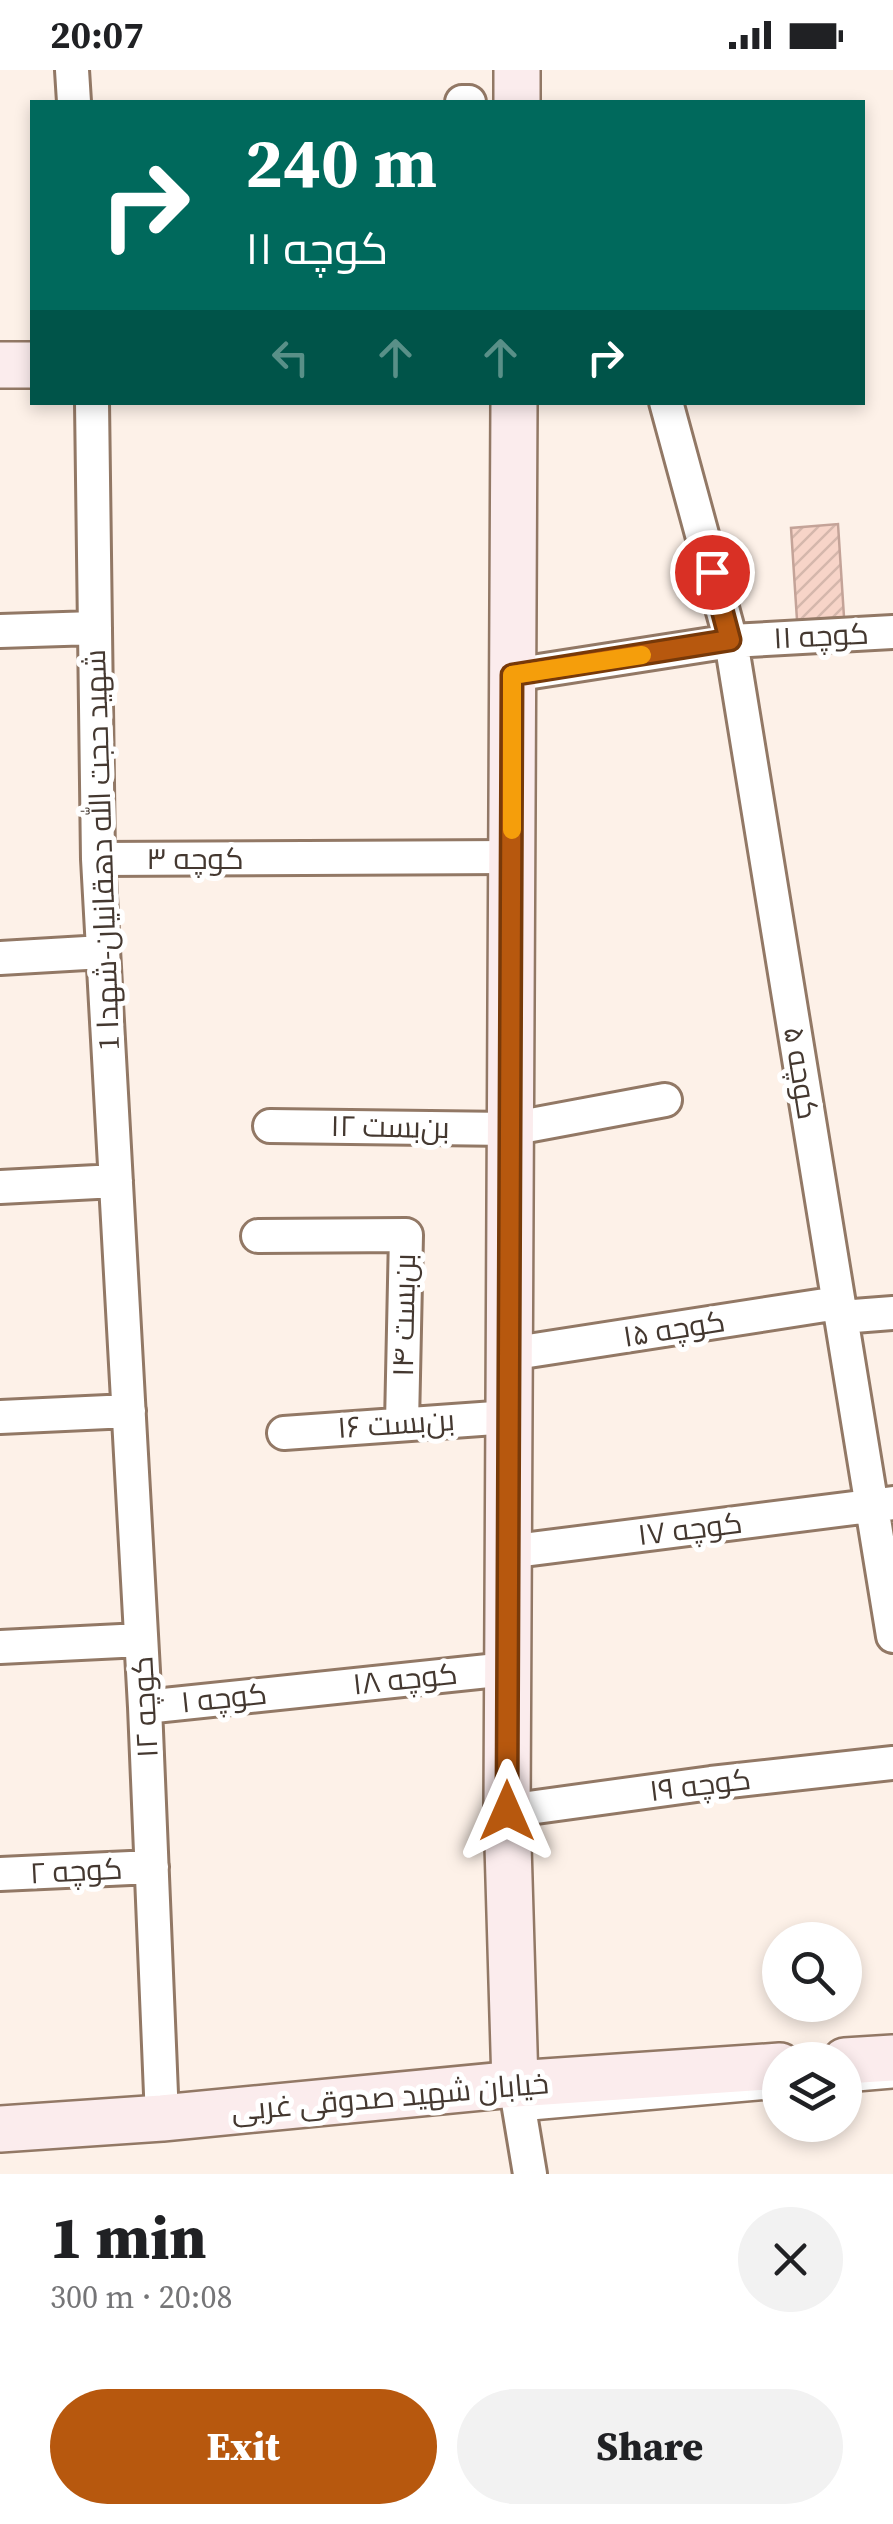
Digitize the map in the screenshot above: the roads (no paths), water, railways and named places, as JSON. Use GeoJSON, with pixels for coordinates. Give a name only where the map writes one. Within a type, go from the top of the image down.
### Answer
{"type":"FeatureCollection","features":[{"type":"Feature","properties":{"kind":"street"},"geometry":{"type":"LineString","coordinates":[[72,70],[74,100]]}},
{"type":"Feature","properties":{"kind":"street"},"geometry":{"type":"LineString","coordinates":[[516,100],[517,70]]}},
{"type":"Feature","properties":{"kind":"street"},"geometry":{"type":"LineString","coordinates":[[0,365],[30,365]]}},
{"type":"Feature","properties":{"kind":"street","name":"شهید حجت الله دهقانیان-شهدا 1"},"geometry":{"type":"LineString","coordinates":[[92,405],[98,859],[122,1296]]}},
{"type":"Feature","properties":{"kind":"street"},"geometry":{"type":"LineString","coordinates":[[514,405],[507,1811],[518,2098],[530,2174]]}},
{"type":"Feature","properties":{"kind":"street","name":"کوچه ۵"},"geometry":{"type":"LineString","coordinates":[[667,405],[730,640],[840,1310],[882,1504],[893,1634]]}},
{"type":"Feature","properties":{"kind":"street"},"geometry":{"type":"LineString","coordinates":[[0,631],[94,628]]}},
{"type":"Feature","properties":{"kind":"street","name":"کوچه ۱۱"},"geometry":{"type":"LineString","coordinates":[[512,675],[730,640],[893,632]]}},
{"type":"Feature","properties":{"kind":"street","name":"کوچه ۳"},"geometry":{"type":"LineString","coordinates":[[98,859],[512,857]]}},
{"type":"Feature","properties":{"kind":"street"},"geometry":{"type":"LineString","coordinates":[[0,958],[103,952]]}},
{"type":"Feature","properties":{"kind":"street","name":"بن‌بست ۱۲"},"geometry":{"type":"LineString","coordinates":[[270,1126],[510,1129],[666,1100]]}},
{"type":"Feature","properties":{"kind":"street"},"geometry":{"type":"LineString","coordinates":[[0,1188],[116,1181]]}},
{"type":"Feature","properties":{"kind":"street","name":"بن‌بست ۱۴"},"geometry":{"type":"LineString","coordinates":[[258,1236],[406,1234],[402,1423]]}},
{"type":"Feature","properties":{"kind":"street","name":"کوچه ۱۲"},"geometry":{"type":"LineString","coordinates":[[122,1296],[142,1640],[162,2118]]}},
{"type":"Feature","properties":{"kind":"street","name":"کوچه ۱۵"},"geometry":{"type":"LineString","coordinates":[[509,1354],[840,1310],[893,1313]]}},
{"type":"Feature","properties":{"kind":"street"},"geometry":{"type":"LineString","coordinates":[[0,1418],[129,1411]]}},
{"type":"Feature","properties":{"kind":"street","name":"بن‌بست ۱۶"},"geometry":{"type":"LineString","coordinates":[[284,1432],[508,1417]]}},
{"type":"Feature","properties":{"kind":"street","name":"کوچه ۱۷"},"geometry":{"type":"LineString","coordinates":[[508,1552],[882,1504]]}},
{"type":"Feature","properties":{"kind":"street"},"geometry":{"type":"LineString","coordinates":[[0,1647],[142,1640]]}},
{"type":"Feature","properties":{"kind":"street","name":"کوچه ۱۸"},"geometry":{"type":"LineString","coordinates":[[303,1690],[508,1669]]}},
{"type":"Feature","properties":{"kind":"street","name":"کوچه ۱"},"geometry":{"type":"LineString","coordinates":[[145,1707],[303,1690]]}},
{"type":"Feature","properties":{"kind":"street","name":"کوچه ۱۹"},"geometry":{"type":"LineString","coordinates":[[507,1811],[893,1763]]}},
{"type":"Feature","properties":{"kind":"street","name":"کوچه ۲"},"geometry":{"type":"LineString","coordinates":[[0,1874],[152,1867]]}},
{"type":"Feature","properties":{"kind":"street"},"geometry":{"type":"LineString","coordinates":[[862,2061],[893,2058]]}},
{"type":"Feature","properties":{"kind":"street","name":"خیابان شهید صدوقی غربی"},"geometry":{"type":"LineString","coordinates":[[0,2129],[518,2098],[762,2068]]}},
{"type":"Feature","properties":{"kind":"lane"},"geometry":{"type":"LineString","coordinates":[[862,2083],[893,2080]]}},
{"type":"Feature","properties":{"kind":"lane"},"geometry":{"type":"LineString","coordinates":[[518,2098],[762,2091]]}}]}
